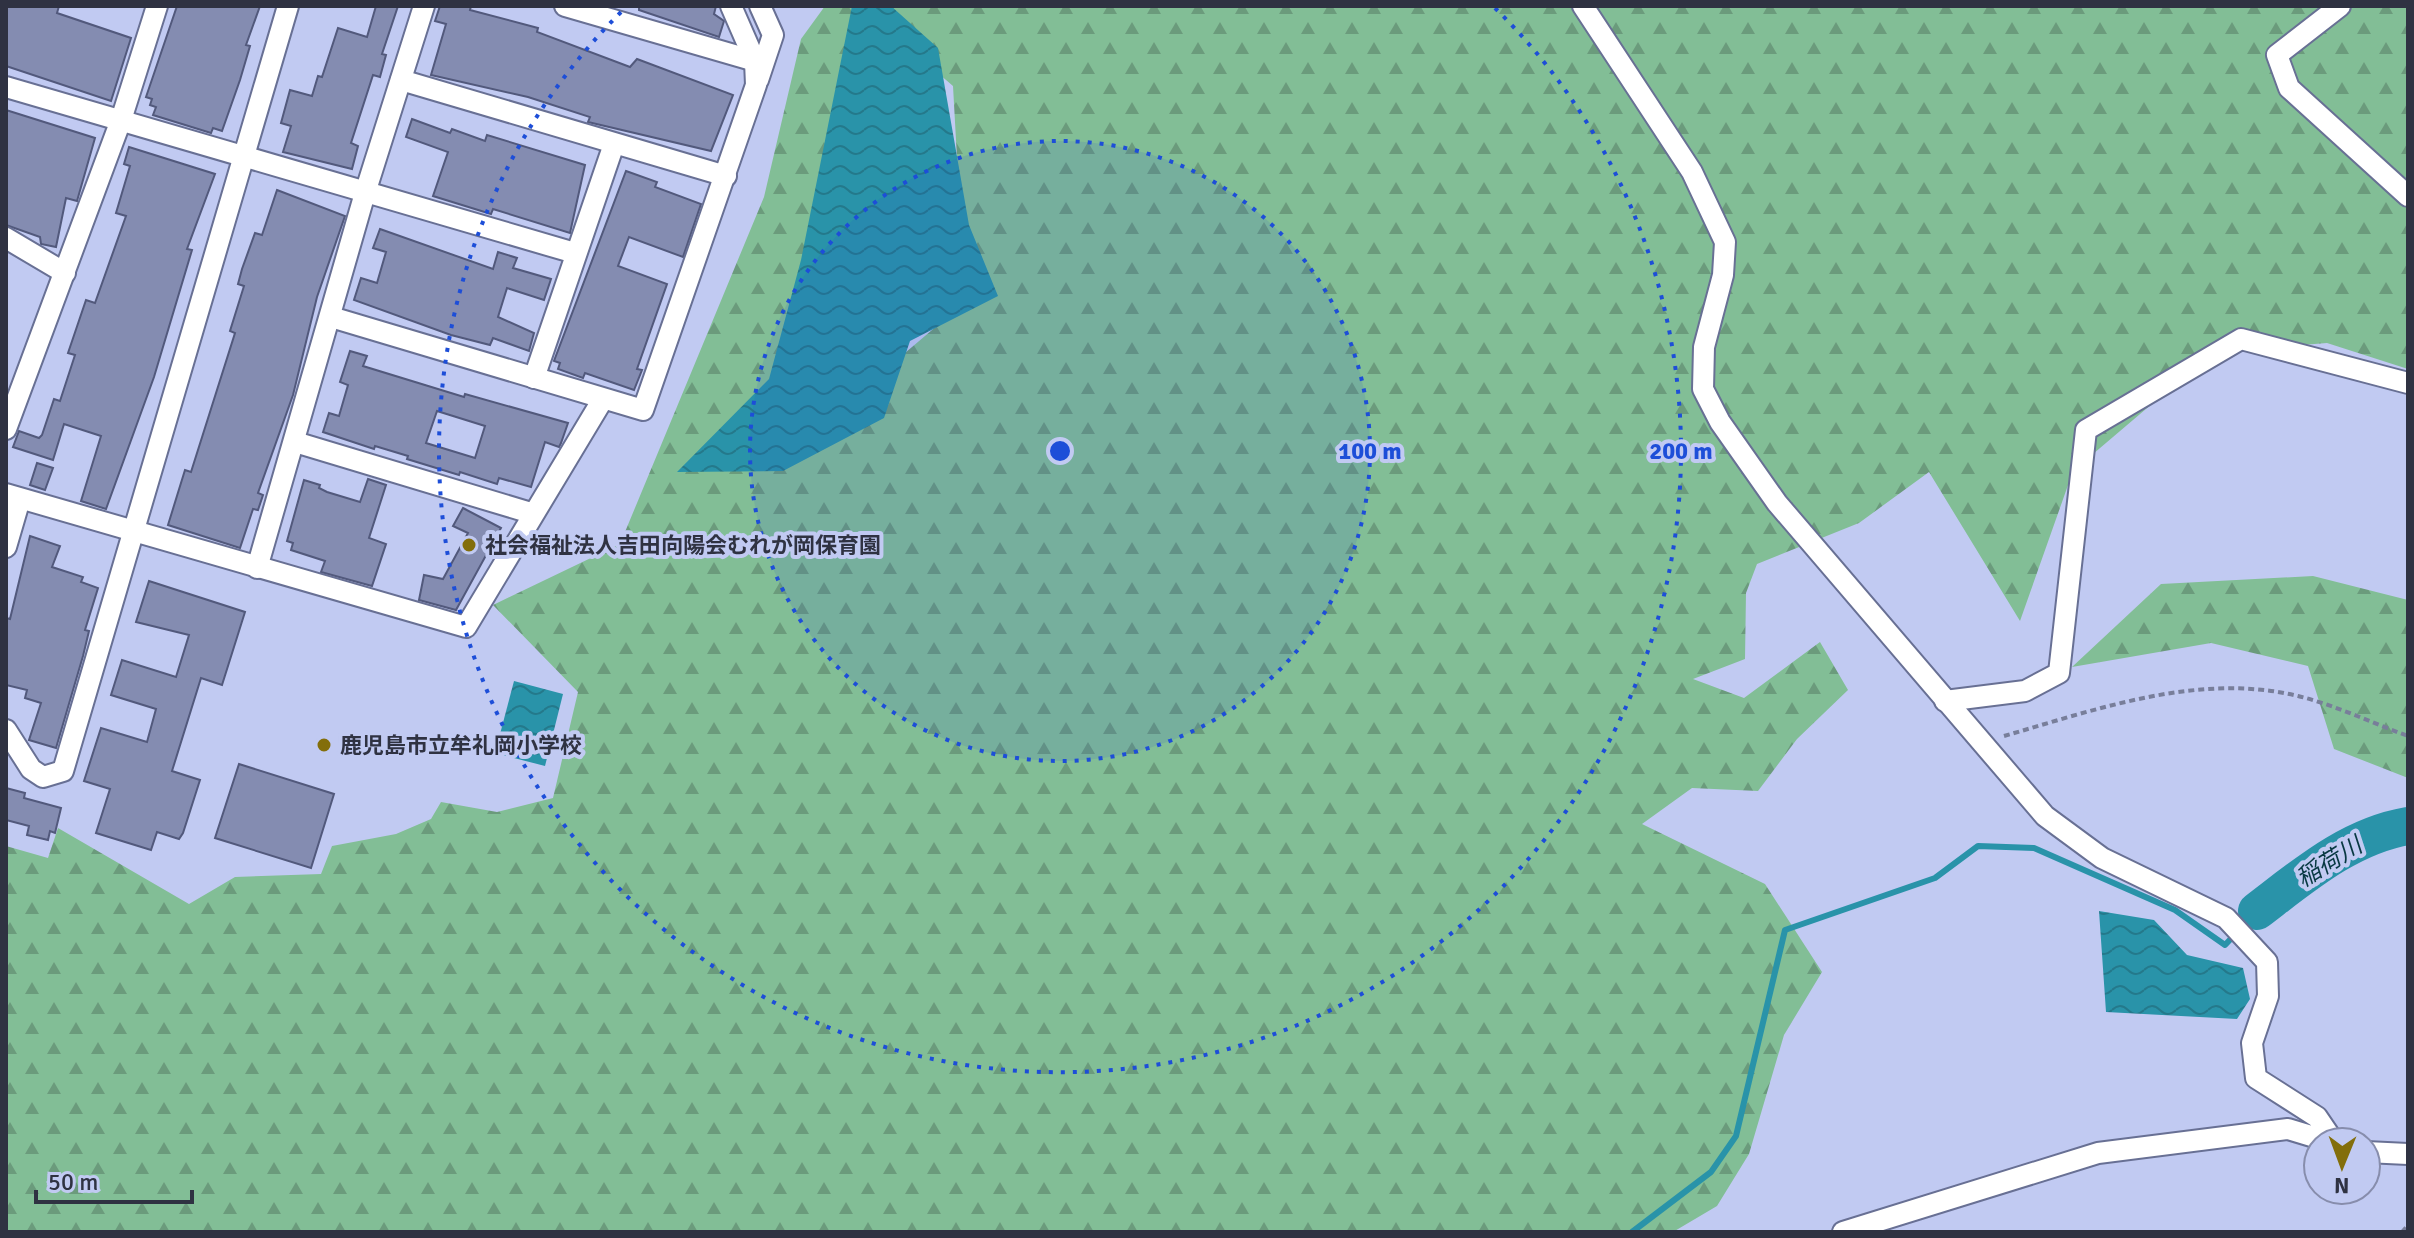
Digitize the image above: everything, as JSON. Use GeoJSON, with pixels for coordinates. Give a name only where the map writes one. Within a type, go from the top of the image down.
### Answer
{"type":"FeatureCollection","features":[{"type":"Feature","properties":{"kind":"street"},"geometry":{"type":"LineString","coordinates":[[6,730],[31,769],[43,777],[63,771],[288,6]]}},
{"type":"Feature","properties":{"kind":"street"},"geometry":{"type":"LineString","coordinates":[[257,568],[365,193],[424,6]]}},
{"type":"Feature","properties":{"kind":"street"},"geometry":{"type":"LineString","coordinates":[[565,6],[608,12],[755,61]]}},
{"type":"Feature","properties":{"kind":"street"},"geometry":{"type":"LineString","coordinates":[[731,6],[755,61],[756,85]]}},
{"type":"Feature","properties":{"kind":"street"},"geometry":{"type":"LineString","coordinates":[[331,317],[643,410],[773,35],[760,6]]}},
{"type":"Feature","properties":{"kind":"street"},"geometry":{"type":"LineString","coordinates":[[1583,6],[1692,172],[1725,242],[1723,275],[1704,347],[1703,389],[1720,422],[1777,503],[2045,816],[2102,858],[2226,918],[2254,946],[2267,962],[2268,996],[2252,1043],[2256,1078],[2317,1117],[2323,1126]]}},
{"type":"Feature","properties":{"kind":"street"},"geometry":{"type":"LineString","coordinates":[[2340,6],[2277,55],[2289,88],[2408,196]]}},
{"type":"Feature","properties":{"kind":"street"},"geometry":{"type":"LineString","coordinates":[[6,429],[121,120],[154,7]]}},
{"type":"Feature","properties":{"kind":"street"},"geometry":{"type":"LineString","coordinates":[[401,80],[726,176]]}},
{"type":"Feature","properties":{"kind":"street"},"geometry":{"type":"LineString","coordinates":[[6,87],[575,253]]}},
{"type":"Feature","properties":{"kind":"street"},"geometry":{"type":"LineString","coordinates":[[534,378],[614,144]]}},
{"type":"Feature","properties":{"kind":"street"},"geometry":{"type":"LineString","coordinates":[[6,238],[65,273]]}},
{"type":"Feature","properties":{"kind":"street"},"geometry":{"type":"LineString","coordinates":[[1945,701],[2025,691],[2059,673],[2086,430],[2241,339],[2408,383]]}},
{"type":"Feature","properties":{"kind":"street"},"geometry":{"type":"LineString","coordinates":[[6,547],[13,496],[466,627],[531,513],[603,399]]}},
{"type":"Feature","properties":{"kind":"street"},"geometry":{"type":"LineString","coordinates":[[295,442],[531,513]]}},
{"type":"Feature","properties":{"kind":"street"},"geometry":{"type":"LineString","coordinates":[[1843,1232],[2098,1153],[2288,1129],[2302,1133]]}},
{"type":"Feature","properties":{"kind":"street"},"geometry":{"type":"LineString","coordinates":[[2382,1153],[2408,1154]]}},
{"type":"Feature","properties":{"kind":"path"},"geometry":{"type":"LineString","coordinates":[[1980,743],[2136,699],[2208,689],[2299,696],[2408,736]]}},
{"type":"Feature","properties":{"kind":"path"},"geometry":{"type":"LineString","coordinates":[[2402,1232],[2408,1225]]}},
{"type":"Feature","properties":{"kind":"green space"},"geometry":{"type":"Polygon","coordinates":[[[825,6],[2408,6],[2408,369],[2327,343],[2213,352],[2073,471],[2020,621],[1929,472],[1859,523],[1757,564],[1746,593],[1745,659],[1693,679],[1744,698],[1820,642],[1848,690],[1797,739],[1758,791],[1692,788],[1642,824],[1765,884],[1822,972],[1784,1035],[1749,1154],[1717,1206],[1673,1232],[6,1232],[6,846],[48,858],[58,828],[189,904],[235,877],[321,874],[332,846],[396,834],[431,819],[441,802],[497,812],[553,798],[578,692],[493,605],[620,544],[764,197],[801,39],[825,6]],[[867,12],[859,392],[965,302],[953,86],[867,12]]]}},
{"type":"Feature","properties":{"kind":"green space"},"geometry":{"type":"Polygon","coordinates":[[[2313,576],[2408,600],[2408,778],[2334,749],[2308,666],[2211,643],[2072,667],[2161,584],[2313,576]]]}},
{"type":"Feature","properties":{"kind":"water"},"geometry":{"type":"Polygon","coordinates":[[[852,6],[891,6],[938,48],[969,225],[998,296],[910,341],[884,418],[783,471],[677,472],[769,379],[801,260],[852,6]]]}},
{"type":"Feature","properties":{"kind":"water"},"geometry":{"type":"Polygon","coordinates":[[[514,681],[563,694],[545,766],[495,753],[514,681]]]}},
{"type":"Feature","properties":{"kind":"water"},"geometry":{"type":"Polygon","coordinates":[[[2099,911],[2154,920],[2187,955],[2243,968],[2250,999],[2237,1019],[2106,1012],[2099,911]]]}},
{"type":"Feature","properties":{"kind":"building"},"geometry":{"type":"Polygon","coordinates":[[[6,6],[59,6],[57,13],[131,38],[111,101],[6,66],[6,6]]]}},
{"type":"Feature","properties":{"kind":"building"},"geometry":{"type":"Polygon","coordinates":[[[177,6],[260,6],[222,131],[213,128],[211,133],[153,115],[156,107],[150,105],[152,99],[146,97],[177,6]]]}},
{"type":"Feature","properties":{"kind":"building"},"geometry":{"type":"Polygon","coordinates":[[[376,6],[398,6],[382,54],[386,55],[380,77],[373,75],[351,143],[358,146],[352,169],[283,152],[291,126],[281,123],[290,90],[312,96],[318,76],[322,77],[338,28],[367,37],[376,6]]]}},
{"type":"Feature","properties":{"kind":"building"},"geometry":{"type":"Polygon","coordinates":[[[440,6],[471,6],[470,10],[538,28],[537,32],[630,67],[637,59],[733,95],[711,151],[588,122],[590,117],[528,97],[431,75],[446,24],[435,21],[440,6]]]}},
{"type":"Feature","properties":{"kind":"building"},"geometry":{"type":"Polygon","coordinates":[[[639,6],[716,6],[714,14],[724,21],[719,37],[639,10],[639,6]]]}},
{"type":"Feature","properties":{"kind":"building"},"geometry":{"type":"Polygon","coordinates":[[[6,110],[95,138],[77,201],[66,198],[56,247],[41,244],[40,237],[6,225],[6,110]]]}},
{"type":"Feature","properties":{"kind":"building"},"geometry":{"type":"Polygon","coordinates":[[[412,119],[450,133],[452,129],[485,141],[487,135],[585,165],[570,233],[493,209],[491,214],[433,196],[448,152],[406,137],[412,119]]]}},
{"type":"Feature","properties":{"kind":"building"},"geometry":{"type":"Polygon","coordinates":[[[129,147],[215,174],[187,249],[192,250],[154,377],[106,509],[81,501],[101,436],[64,424],[53,460],[13,447],[19,431],[39,438],[54,399],[60,401],[75,355],[68,353],[86,300],[95,303],[126,216],[116,213],[130,166],[124,164],[129,147]]]}},
{"type":"Feature","properties":{"kind":"building"},"geometry":{"type":"Polygon","coordinates":[[[626,171],[657,182],[655,187],[701,204],[683,257],[629,237],[618,266],[667,284],[637,369],[642,370],[634,390],[585,373],[583,378],[558,369],[560,363],[554,361],[626,171]]]}},
{"type":"Feature","properties":{"kind":"building"},"geometry":{"type":"Polygon","coordinates":[[[277,190],[345,216],[317,297],[293,395],[258,493],[263,495],[258,510],[253,509],[240,548],[168,525],[185,470],[191,472],[235,333],[230,331],[244,286],[238,284],[242,269],[255,233],[262,235],[277,190]]]}},
{"type":"Feature","properties":{"kind":"building"},"geometry":{"type":"Polygon","coordinates":[[[380,229],[493,269],[498,252],[517,258],[513,268],[551,279],[544,300],[507,288],[498,317],[534,333],[529,351],[493,338],[490,345],[451,335],[354,300],[361,278],[377,283],[386,252],[373,248],[380,229]]]}},
{"type":"Feature","properties":{"kind":"building"},"geometry":{"type":"Polygon","coordinates":[[[350,351],[367,356],[363,366],[464,397],[465,394],[568,423],[559,447],[545,442],[531,487],[499,478],[497,484],[323,432],[329,413],[339,416],[348,385],[340,382],[350,351]],[[437,411],[426,443],[475,458],[485,426],[437,411]]]}},
{"type":"Feature","properties":{"kind":"building"},"geometry":{"type":"Polygon","coordinates":[[[37,463],[53,468],[45,490],[30,485],[37,463]]]}},
{"type":"Feature","properties":{"kind":"building"},"geometry":{"type":"Polygon","coordinates":[[[368,479],[386,485],[369,538],[386,544],[372,586],[321,572],[325,561],[291,550],[293,543],[287,541],[304,480],[320,485],[319,488],[327,492],[360,502],[368,479]]]}},
{"type":"Feature","properties":{"kind":"building"},"geometry":{"type":"Polygon","coordinates":[[[463,508],[501,528],[456,610],[419,600],[424,575],[443,579],[468,533],[453,526],[463,508]]]}},
{"type":"Feature","properties":{"kind":"building"},"geometry":{"type":"Polygon","coordinates":[[[30,536],[60,546],[52,567],[83,577],[81,582],[98,588],[85,630],[89,631],[83,656],[56,748],[29,740],[41,703],[25,698],[27,690],[6,685],[6,618],[10,619],[30,536]]]}},
{"type":"Feature","properties":{"kind":"building"},"geometry":{"type":"Polygon","coordinates":[[[149,581],[245,612],[222,685],[201,678],[172,771],[200,780],[183,833],[179,839],[157,832],[151,850],[96,833],[110,789],[84,781],[101,728],[147,742],[156,709],[111,695],[122,660],[176,677],[189,635],[136,622],[149,581]]]}},
{"type":"Feature","properties":{"kind":"building"},"geometry":{"type":"Polygon","coordinates":[[[239,764],[334,794],[311,868],[215,838],[239,764]]]}},
{"type":"Feature","properties":{"kind":"building"},"geometry":{"type":"Polygon","coordinates":[[[6,788],[25,793],[24,798],[61,808],[55,833],[50,831],[48,840],[27,835],[29,826],[6,820],[6,788]]]}},
{"type":"Feature","properties":{"kind":"waterway","name":"稲荷川"},"geometry":{"type":"LineString","coordinates":[[2257,911],[2309,871],[2346,848],[2386,831],[2408,826]]}},
{"type":"Feature","properties":{"kind":"waterway"},"geometry":{"type":"LineString","coordinates":[[1632,1232],[1711,1172],[1736,1136],[1785,930],[1935,878],[1978,846],[2034,848],[2175,910],[2225,945],[2257,911]]}},
{"type":"Feature","properties":{"kind":"place","name":"社会福祉法人吉田向陽会むれが岡保育園"},"geometry":{"type":"Point","coordinates":[469,545]}},
{"type":"Feature","properties":{"kind":"place","name":"鹿児島市立牟礼岡小学校"},"geometry":{"type":"Point","coordinates":[324,745]}}]}
